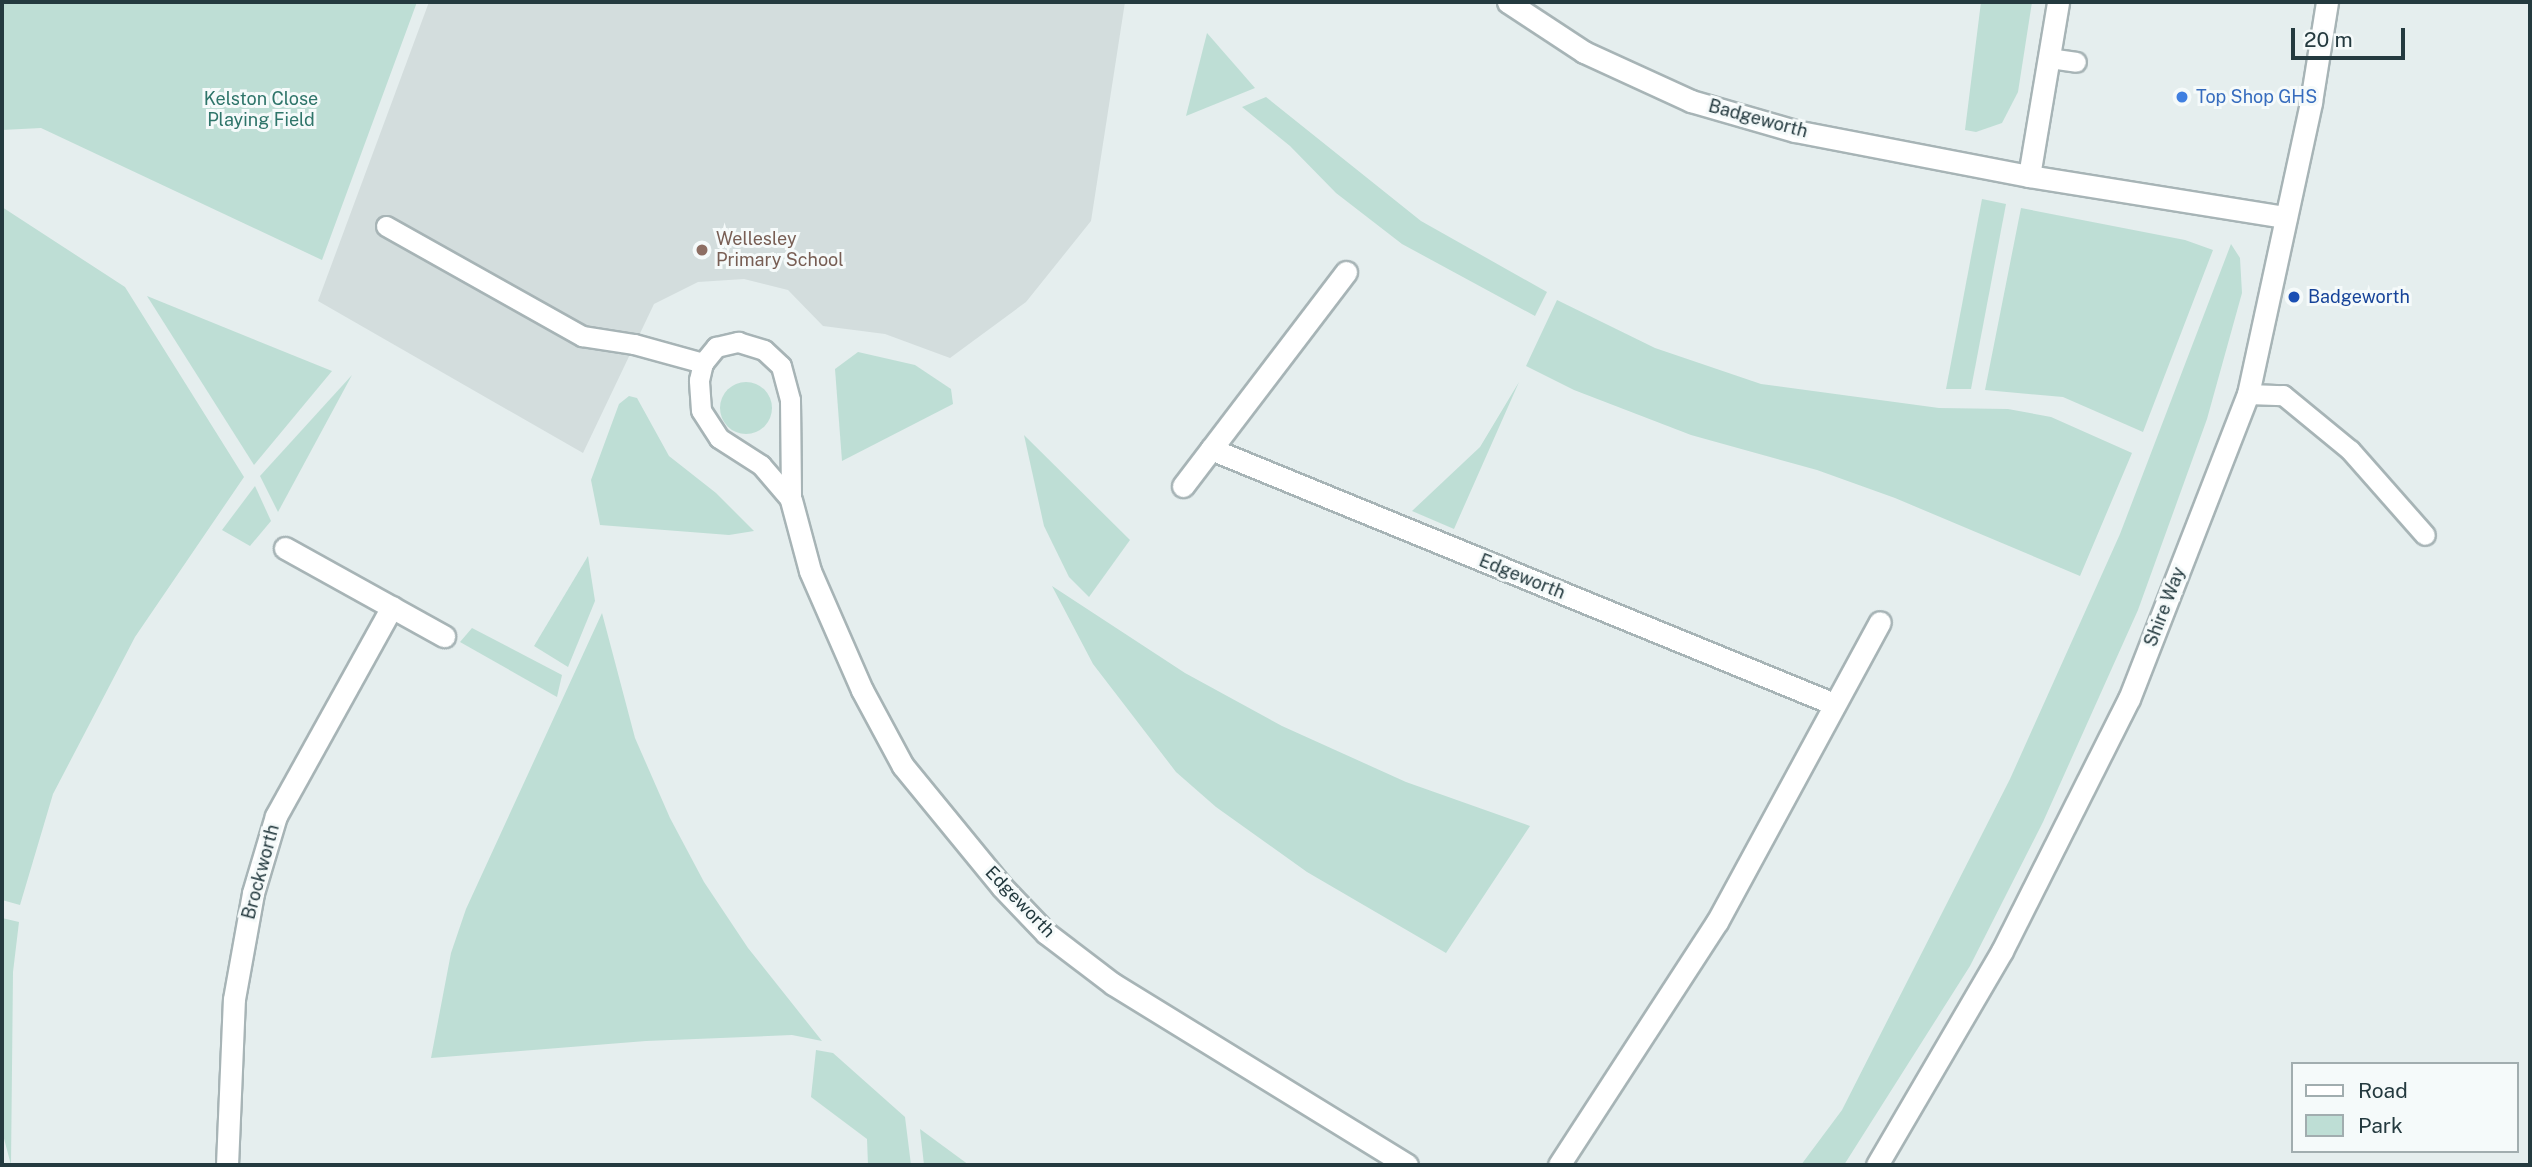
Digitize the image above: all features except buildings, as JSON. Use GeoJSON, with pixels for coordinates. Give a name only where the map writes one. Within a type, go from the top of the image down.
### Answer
{"type":"FeatureCollection","features":[{"type":"Feature","properties":{"kind":"street","name":"Badgeworth"},"geometry":{"type":"LineString","coordinates":[[1508,2],[1584,52],[1690,102],[1795,131],[2029,176],[2286,217]]}},
{"type":"Feature","properties":{"kind":"street"},"geometry":{"type":"LineString","coordinates":[[2029,176],[2058,2]]}},
{"type":"Feature","properties":{"kind":"street","name":"Shire Way"},"geometry":{"type":"LineString","coordinates":[[1877,1165],[2002,951],[2129,699],[2248,394],[2286,217],[2327,2]]}},
{"type":"Feature","properties":{"kind":"street"},"geometry":{"type":"LineString","coordinates":[[1183,486],[1346,272]]}},
{"type":"Feature","properties":{"kind":"street","name":"Edgeworth"},"geometry":{"type":"LineString","coordinates":[[1211,449],[1834,705]]}},
{"type":"Feature","properties":{"kind":"street","name":"Edgeworth"},"geometry":{"type":"LineString","coordinates":[[791,499],[810,571],[862,690],[903,766],[1002,887],[1046,933],[1114,984],[1407,1165]]}},
{"type":"Feature","properties":{"kind":"street"},"geometry":{"type":"LineString","coordinates":[[285,548],[443,636]]}},
{"type":"Feature","properties":{"kind":"street","name":"Brockworth"},"geometry":{"type":"LineString","coordinates":[[227,1165],[234,999],[254,893],[276,816],[392,607]]}},
{"type":"Feature","properties":{"kind":"street"},"geometry":{"type":"LineString","coordinates":[[1559,1165],[1717,922],[1880,622]]}},
{"type":"Feature","properties":{"kind":"lane"},"geometry":{"type":"LineString","coordinates":[[2049,58],[2076,62]]}},
{"type":"Feature","properties":{"kind":"lane"},"geometry":{"type":"LineString","coordinates":[[386,226],[582,337],[634,344],[704,363]]}},
{"type":"Feature","properties":{"kind":"lane","name":"Edgeworth"},"geometry":{"type":"LineString","coordinates":[[738,342],[764,350],[781,366],[790,400],[791,499],[761,465],[719,438],[701,410],[699,380],[704,363],[716,347],[738,342]]}},
{"type":"Feature","properties":{"kind":"lane"},"geometry":{"type":"LineString","coordinates":[[2248,394],[2283,395],[2350,450],[2425,535]]}},
{"type":"Feature","properties":{"kind":"shaded area","name":"Wellesley Primary School"},"geometry":{"type":"Polygon","coordinates":[[[429,2],[1125,2],[1091,221],[1026,302],[950,358],[885,334],[823,326],[788,290],[744,279],[698,282],[654,304],[583,453],[318,301],[429,2]]]}},
{"type":"Feature","properties":{"kind":"green space","name":"Kelston Close Playing Field"},"geometry":{"type":"Polygon","coordinates":[[[2,2],[417,2],[322,260],[41,128],[2,130],[2,2]]]}},
{"type":"Feature","properties":{"kind":"green space"},"geometry":{"type":"Polygon","coordinates":[[[1981,2],[2032,2],[2018,92],[2002,123],[1976,132],[1965,130],[1981,2]]]}},
{"type":"Feature","properties":{"kind":"green space"},"geometry":{"type":"Polygon","coordinates":[[[1207,33],[1255,88],[1186,116],[1207,33]]]}},
{"type":"Feature","properties":{"kind":"green space"},"geometry":{"type":"Polygon","coordinates":[[[1266,97],[1421,221],[1547,292],[1535,316],[1402,244],[1336,193],[1290,146],[1242,107],[1266,97]]]}},
{"type":"Feature","properties":{"kind":"green space"},"geometry":{"type":"Polygon","coordinates":[[[1982,199],[2006,204],[1971,389],[1946,389],[1982,199]]]}},
{"type":"Feature","properties":{"kind":"green space"},"geometry":{"type":"Polygon","coordinates":[[[2,207],[125,287],[244,477],[135,637],[53,794],[20,905],[2,900],[2,207]]]}},
{"type":"Feature","properties":{"kind":"green space"},"geometry":{"type":"Polygon","coordinates":[[[2021,208],[2185,240],[2213,250],[2143,432],[2063,397],[1985,390],[2021,208]]]}},
{"type":"Feature","properties":{"kind":"green space"},"geometry":{"type":"Polygon","coordinates":[[[2231,244],[2240,258],[2242,293],[2207,419],[2138,610],[2043,822],[1970,966],[1844,1165],[1801,1165],[1842,1110],[2010,779],[2120,534],[2231,244]]]}},
{"type":"Feature","properties":{"kind":"green space"},"geometry":{"type":"Polygon","coordinates":[[[147,296],[332,371],[254,465],[147,296]]]}},
{"type":"Feature","properties":{"kind":"green space"},"geometry":{"type":"Polygon","coordinates":[[[1557,300],[1655,348],[1761,384],[1939,408],[2008,409],[2051,417],[2132,453],[2080,576],[1895,498],[1817,470],[1691,435],[1574,390],[1526,366],[1557,300]]]}},
{"type":"Feature","properties":{"kind":"green space"},"geometry":{"type":"Polygon","coordinates":[[[858,352],[915,365],[951,389],[953,404],[842,461],[835,369],[858,352]]]}},
{"type":"Feature","properties":{"kind":"green space"},"geometry":{"type":"Polygon","coordinates":[[[352,375],[278,512],[260,476],[352,375]]]}},
{"type":"Feature","properties":{"kind":"green space"},"geometry":{"type":"Polygon","coordinates":[[[746,382],[765,389],[772,408],[765,427],[746,434],[727,427],[720,408],[727,389],[746,382]]]}},
{"type":"Feature","properties":{"kind":"green space"},"geometry":{"type":"Polygon","coordinates":[[[1519,382],[1454,529],[1412,511],[1480,447],[1519,382]]]}},
{"type":"Feature","properties":{"kind":"green space"},"geometry":{"type":"Polygon","coordinates":[[[629,396],[637,398],[669,456],[716,493],[754,531],[729,535],[600,525],[591,480],[619,404],[629,396]]]}},
{"type":"Feature","properties":{"kind":"green space"},"geometry":{"type":"Polygon","coordinates":[[[1024,435],[1130,540],[1089,597],[1069,577],[1044,526],[1024,435]]]}},
{"type":"Feature","properties":{"kind":"green space"},"geometry":{"type":"Polygon","coordinates":[[[255,486],[271,521],[250,546],[222,530],[255,486]]]}},
{"type":"Feature","properties":{"kind":"green space"},"geometry":{"type":"Polygon","coordinates":[[[588,556],[595,601],[568,667],[534,646],[588,556]]]}},
{"type":"Feature","properties":{"kind":"green space"},"geometry":{"type":"Polygon","coordinates":[[[1052,586],[1185,673],[1282,726],[1406,782],[1530,826],[1446,953],[1307,872],[1216,807],[1176,772],[1093,664],[1052,586]]]}},
{"type":"Feature","properties":{"kind":"green space"},"geometry":{"type":"Polygon","coordinates":[[[602,613],[635,738],[670,818],[704,882],[748,948],[822,1041],[792,1035],[646,1041],[431,1058],[451,953],[466,909],[602,613]]]}},
{"type":"Feature","properties":{"kind":"green space"},"geometry":{"type":"Polygon","coordinates":[[[472,628],[562,675],[557,697],[460,642],[472,628]]]}},
{"type":"Feature","properties":{"kind":"green space"},"geometry":{"type":"Polygon","coordinates":[[[2,918],[19,922],[13,972],[11,1165],[2,1131],[2,918]]]}},
{"type":"Feature","properties":{"kind":"green space"},"geometry":{"type":"Polygon","coordinates":[[[816,1050],[833,1053],[905,1117],[911,1165],[868,1165],[867,1139],[811,1097],[816,1050]]]}},
{"type":"Feature","properties":{"kind":"green space"},"geometry":{"type":"Polygon","coordinates":[[[920,1129],[969,1165],[924,1165],[920,1129]]]}},
{"type":"Feature","properties":{"kind":"place","name":"Top Shop GHS"},"geometry":{"type":"Point","coordinates":[2182,97]}},
{"type":"Feature","properties":{"kind":"place","name":"Wellesley Primary School"},"geometry":{"type":"Point","coordinates":[702,250]}},
{"type":"Feature","properties":{"kind":"place","name":"Badgeworth"},"geometry":{"type":"Point","coordinates":[2294,297]}}]}
